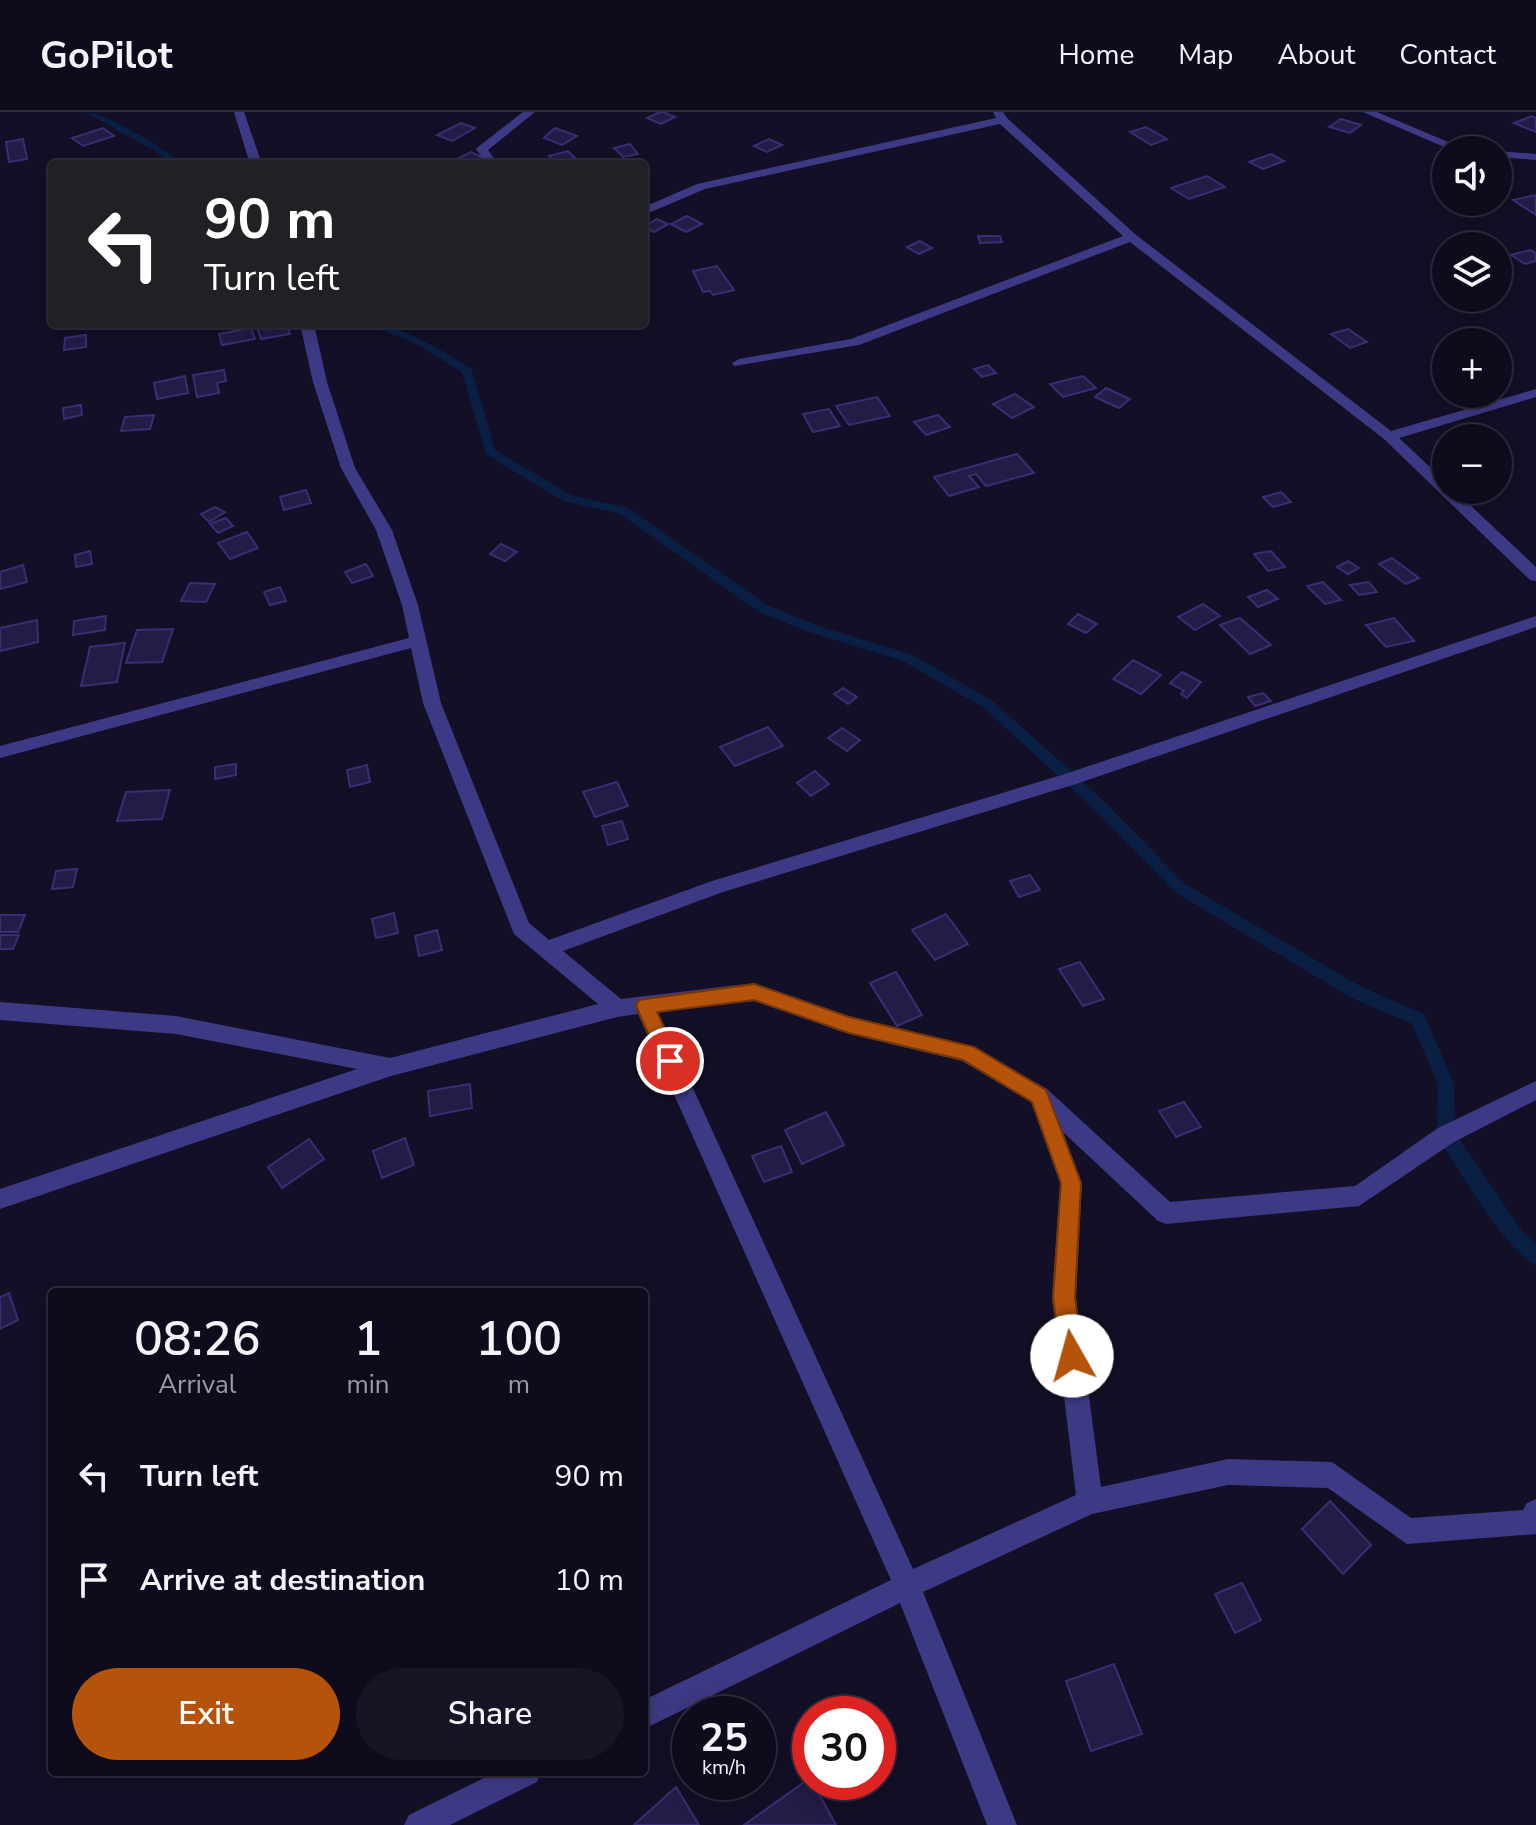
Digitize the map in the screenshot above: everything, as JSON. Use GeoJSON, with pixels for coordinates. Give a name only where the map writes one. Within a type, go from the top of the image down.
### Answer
{"type":"FeatureCollection","features":[{"type":"Feature","properties":{"kind":"street"},"geometry":{"type":"LineString","coordinates":[[239,112],[255,160]]}},
{"type":"Feature","properties":{"kind":"street"},"geometry":{"type":"LineString","coordinates":[[489,160],[482,149],[530,112]]}},
{"type":"Feature","properties":{"kind":"street"},"geometry":{"type":"LineString","coordinates":[[1368,112],[1432,138]]}},
{"type":"Feature","properties":{"kind":"street"},"geometry":{"type":"LineString","coordinates":[[648,209],[701,186],[1000,116],[1131,237],[1389,436],[1536,576]]}},
{"type":"Feature","properties":{"kind":"street"},"geometry":{"type":"LineString","coordinates":[[1512,155],[1536,157]]}},
{"type":"Feature","properties":{"kind":"street"},"geometry":{"type":"LineString","coordinates":[[739,363],[854,342],[1131,237]]}},
{"type":"Feature","properties":{"kind":"street"},"geometry":{"type":"LineString","coordinates":[[308,328],[320,382],[348,468],[384,530],[410,605],[432,703],[521,928],[617,1008]]}},
{"type":"Feature","properties":{"kind":"street"},"geometry":{"type":"LineString","coordinates":[[1389,436],[1536,393]]}},
{"type":"Feature","properties":{"kind":"street"},"geometry":{"type":"LineString","coordinates":[[547,949],[719,886],[1070,779],[1536,621]]}},
{"type":"Feature","properties":{"kind":"street"},"geometry":{"type":"LineString","coordinates":[[0,752],[418,641]]}},
{"type":"Feature","properties":{"kind":"street"},"geometry":{"type":"LineString","coordinates":[[0,1199],[391,1067],[617,1008],[754,992],[849,1025],[967,1053],[1039,1096],[1166,1213],[1359,1196],[1446,1135],[1536,1090]]}},
{"type":"Feature","properties":{"kind":"street"},"geometry":{"type":"LineString","coordinates":[[645,1006],[907,1586],[1002,1825]]}},
{"type":"Feature","properties":{"kind":"street"},"geometry":{"type":"LineString","coordinates":[[0,1011],[176,1025],[391,1067]]}},
{"type":"Feature","properties":{"kind":"street"},"geometry":{"type":"LineString","coordinates":[[1039,1096],[1071,1183],[1064,1298],[1090,1502]]}},
{"type":"Feature","properties":{"kind":"street"},"geometry":{"type":"LineString","coordinates":[[648,1713],[907,1586],[1090,1502],[1228,1472],[1332,1475],[1407,1531],[1530,1523],[1536,1512]]}},
{"type":"Feature","properties":{"kind":"street"},"geometry":{"type":"LineString","coordinates":[[419,1825],[519,1776]]}},
{"type":"Feature","properties":{"kind":"building"},"geometry":{"type":"Polygon","coordinates":[[[660,112],[675,117],[661,124],[647,118],[660,112]]]}},
{"type":"Feature","properties":{"kind":"building"},"geometry":{"type":"Polygon","coordinates":[[[1532,116],[1536,118],[1536,132],[1514,123],[1532,116]]]}},
{"type":"Feature","properties":{"kind":"building"},"geometry":{"type":"Polygon","coordinates":[[[1341,119],[1361,125],[1350,133],[1329,127],[1341,119]]]}},
{"type":"Feature","properties":{"kind":"building"},"geometry":{"type":"Polygon","coordinates":[[[461,123],[475,128],[452,141],[437,135],[461,123]]]}},
{"type":"Feature","properties":{"kind":"building"},"geometry":{"type":"Polygon","coordinates":[[[1146,127],[1167,139],[1151,145],[1130,132],[1146,127]]]}},
{"type":"Feature","properties":{"kind":"building"},"geometry":{"type":"Polygon","coordinates":[[[103,128],[114,136],[83,146],[72,138],[103,128]]]}},
{"type":"Feature","properties":{"kind":"building"},"geometry":{"type":"Polygon","coordinates":[[[555,128],[577,136],[562,145],[544,138],[555,128]]]}},
{"type":"Feature","properties":{"kind":"building"},"geometry":{"type":"Polygon","coordinates":[[[23,139],[27,159],[9,162],[6,142],[23,139]]]}},
{"type":"Feature","properties":{"kind":"building"},"geometry":{"type":"Polygon","coordinates":[[[769,139],[782,145],[767,152],[754,146],[769,139]]]}},
{"type":"Feature","properties":{"kind":"building"},"geometry":{"type":"Polygon","coordinates":[[[630,144],[638,154],[623,157],[614,148],[630,144]]]}},
{"type":"Feature","properties":{"kind":"building"},"geometry":{"type":"Polygon","coordinates":[[[568,151],[575,158],[553,160],[549,156],[568,151]]]}},
{"type":"Feature","properties":{"kind":"building"},"geometry":{"type":"Polygon","coordinates":[[[471,152],[483,158],[478,160],[455,160],[471,152]]]}},
{"type":"Feature","properties":{"kind":"building"},"geometry":{"type":"Polygon","coordinates":[[[1271,154],[1284,161],[1263,169],[1249,162],[1271,154]]]}},
{"type":"Feature","properties":{"kind":"building"},"geometry":{"type":"Polygon","coordinates":[[[1207,176],[1225,187],[1189,199],[1171,188],[1207,176]]]}},
{"type":"Feature","properties":{"kind":"building"},"geometry":{"type":"Polygon","coordinates":[[[1536,195],[1536,215],[1513,200],[1536,195]]]}},
{"type":"Feature","properties":{"kind":"building"},"geometry":{"type":"Polygon","coordinates":[[[687,216],[702,224],[686,232],[671,224],[687,216]]]}},
{"type":"Feature","properties":{"kind":"building"},"geometry":{"type":"Polygon","coordinates":[[[657,219],[668,224],[654,232],[648,229],[648,225],[657,219]]]}},
{"type":"Feature","properties":{"kind":"building"},"geometry":{"type":"Polygon","coordinates":[[[978,236],[1000,236],[1002,242],[980,243],[978,236]]]}},
{"type":"Feature","properties":{"kind":"building"},"geometry":{"type":"Polygon","coordinates":[[[920,241],[932,248],[919,254],[907,247],[920,241]]]}},
{"type":"Feature","properties":{"kind":"building"},"geometry":{"type":"Polygon","coordinates":[[[1530,250],[1536,253],[1536,261],[1525,264],[1512,255],[1530,250]]]}},
{"type":"Feature","properties":{"kind":"building"},"geometry":{"type":"Polygon","coordinates":[[[717,266],[734,290],[713,295],[710,291],[703,292],[693,271],[717,266]]]}},
{"type":"Feature","properties":{"kind":"building"},"geometry":{"type":"Polygon","coordinates":[[[251,328],[255,339],[222,345],[219,334],[251,328]]]}},
{"type":"Feature","properties":{"kind":"building"},"geometry":{"type":"Polygon","coordinates":[[[257,328],[288,328],[290,334],[261,339],[257,328]]]}},
{"type":"Feature","properties":{"kind":"building"},"geometry":{"type":"Polygon","coordinates":[[[1348,329],[1367,342],[1350,348],[1331,334],[1348,329]]]}},
{"type":"Feature","properties":{"kind":"building"},"geometry":{"type":"Polygon","coordinates":[[[86,335],[86,347],[64,350],[65,338],[86,335]]]}},
{"type":"Feature","properties":{"kind":"building"},"geometry":{"type":"Polygon","coordinates":[[[988,365],[996,373],[982,377],[974,369],[988,365]]]}},
{"type":"Feature","properties":{"kind":"building"},"geometry":{"type":"Polygon","coordinates":[[[224,370],[226,381],[217,383],[219,393],[197,397],[193,375],[224,370]]]}},
{"type":"Feature","properties":{"kind":"building"},"geometry":{"type":"Polygon","coordinates":[[[185,376],[188,393],[157,399],[154,383],[185,376]]]}},
{"type":"Feature","properties":{"kind":"building"},"geometry":{"type":"Polygon","coordinates":[[[1083,376],[1096,388],[1063,397],[1050,384],[1083,376]]]}},
{"type":"Feature","properties":{"kind":"building"},"geometry":{"type":"Polygon","coordinates":[[[1106,388],[1130,399],[1119,408],[1095,397],[1106,388]]]}},
{"type":"Feature","properties":{"kind":"building"},"geometry":{"type":"Polygon","coordinates":[[[1015,394],[1034,407],[1012,418],[993,404],[1015,394]]]}},
{"type":"Feature","properties":{"kind":"building"},"geometry":{"type":"Polygon","coordinates":[[[877,397],[890,416],[849,425],[836,406],[877,397]]]}},
{"type":"Feature","properties":{"kind":"building"},"geometry":{"type":"Polygon","coordinates":[[[81,405],[82,415],[64,419],[63,408],[81,405]]]}},
{"type":"Feature","properties":{"kind":"building"},"geometry":{"type":"Polygon","coordinates":[[[829,409],[840,426],[813,432],[803,414],[829,409]]]}},
{"type":"Feature","properties":{"kind":"building"},"geometry":{"type":"Polygon","coordinates":[[[154,415],[150,429],[121,431],[125,417],[154,415]]]}},
{"type":"Feature","properties":{"kind":"building"},"geometry":{"type":"Polygon","coordinates":[[[938,415],[950,427],[926,435],[914,422],[938,415]]]}},
{"type":"Feature","properties":{"kind":"building"},"geometry":{"type":"Polygon","coordinates":[[[1017,454],[1034,473],[986,486],[976,474],[969,476],[979,487],[949,496],[934,477],[1017,454]]]}},
{"type":"Feature","properties":{"kind":"building"},"geometry":{"type":"Polygon","coordinates":[[[306,490],[311,503],[284,510],[280,497],[306,490]]]}},
{"type":"Feature","properties":{"kind":"building"},"geometry":{"type":"Polygon","coordinates":[[[1281,492],[1291,502],[1273,507],[1263,497],[1281,492]]]}},
{"type":"Feature","properties":{"kind":"building"},"geometry":{"type":"Polygon","coordinates":[[[215,507],[225,512],[209,522],[201,514],[215,507]]]}},
{"type":"Feature","properties":{"kind":"building"},"geometry":{"type":"Polygon","coordinates":[[[226,518],[233,526],[218,533],[210,524],[226,518]]]}},
{"type":"Feature","properties":{"kind":"building"},"geometry":{"type":"Polygon","coordinates":[[[247,532],[258,548],[230,559],[218,543],[247,532]]]}},
{"type":"Feature","properties":{"kind":"building"},"geometry":{"type":"Polygon","coordinates":[[[501,544],[517,552],[505,561],[490,554],[501,544]]]}},
{"type":"Feature","properties":{"kind":"building"},"geometry":{"type":"Polygon","coordinates":[[[90,551],[92,564],[76,567],[75,555],[90,551]]]}},
{"type":"Feature","properties":{"kind":"building"},"geometry":{"type":"Polygon","coordinates":[[[1271,551],[1285,567],[1268,571],[1254,554],[1271,551]]]}},
{"type":"Feature","properties":{"kind":"building"},"geometry":{"type":"Polygon","coordinates":[[[1392,558],[1419,578],[1406,584],[1379,564],[1392,558]]]}},
{"type":"Feature","properties":{"kind":"building"},"geometry":{"type":"Polygon","coordinates":[[[1348,561],[1359,568],[1348,574],[1337,567],[1348,561]]]}},
{"type":"Feature","properties":{"kind":"building"},"geometry":{"type":"Polygon","coordinates":[[[366,564],[373,576],[352,583],[345,572],[366,564]]]}},
{"type":"Feature","properties":{"kind":"building"},"geometry":{"type":"Polygon","coordinates":[[[23,565],[27,582],[0,589],[0,572],[23,565]]]}},
{"type":"Feature","properties":{"kind":"building"},"geometry":{"type":"Polygon","coordinates":[[[1323,582],[1341,600],[1325,604],[1307,586],[1323,582]]]}},
{"type":"Feature","properties":{"kind":"building"},"geometry":{"type":"Polygon","coordinates":[[[1369,582],[1377,592],[1359,595],[1350,585],[1369,582]]]}},
{"type":"Feature","properties":{"kind":"building"},"geometry":{"type":"Polygon","coordinates":[[[190,583],[215,584],[206,602],[181,601],[190,583]]]}},
{"type":"Feature","properties":{"kind":"building"},"geometry":{"type":"Polygon","coordinates":[[[280,587],[286,601],[270,605],[264,592],[280,587]]]}},
{"type":"Feature","properties":{"kind":"building"},"geometry":{"type":"Polygon","coordinates":[[[1267,590],[1278,599],[1258,607],[1248,597],[1267,590]]]}},
{"type":"Feature","properties":{"kind":"building"},"geometry":{"type":"Polygon","coordinates":[[[1203,604],[1220,616],[1195,630],[1178,617],[1203,604]]]}},
{"type":"Feature","properties":{"kind":"building"},"geometry":{"type":"Polygon","coordinates":[[[1078,614],[1097,624],[1086,633],[1068,624],[1078,614]]]}},
{"type":"Feature","properties":{"kind":"building"},"geometry":{"type":"Polygon","coordinates":[[[106,616],[105,630],[73,635],[74,621],[106,616]]]}},
{"type":"Feature","properties":{"kind":"building"},"geometry":{"type":"Polygon","coordinates":[[[1240,618],[1271,645],[1250,654],[1220,625],[1240,618]]]}},
{"type":"Feature","properties":{"kind":"building"},"geometry":{"type":"Polygon","coordinates":[[[1394,618],[1414,641],[1386,647],[1366,625],[1394,618]]]}},
{"type":"Feature","properties":{"kind":"building"},"geometry":{"type":"Polygon","coordinates":[[[37,620],[38,642],[0,651],[0,628],[37,620]]]}},
{"type":"Feature","properties":{"kind":"building"},"geometry":{"type":"Polygon","coordinates":[[[173,629],[162,662],[126,663],[137,630],[173,629]]]}},
{"type":"Feature","properties":{"kind":"building"},"geometry":{"type":"Polygon","coordinates":[[[125,643],[117,682],[81,686],[90,647],[125,643]]]}},
{"type":"Feature","properties":{"kind":"building"},"geometry":{"type":"Polygon","coordinates":[[[1133,660],[1161,675],[1141,694],[1113,679],[1133,660]]]}},
{"type":"Feature","properties":{"kind":"building"},"geometry":{"type":"Polygon","coordinates":[[[1182,672],[1201,682],[1187,698],[1181,694],[1184,691],[1170,683],[1182,672]]]}},
{"type":"Feature","properties":{"kind":"building"},"geometry":{"type":"Polygon","coordinates":[[[843,688],[857,697],[848,704],[834,694],[843,688]]]}},
{"type":"Feature","properties":{"kind":"building"},"geometry":{"type":"Polygon","coordinates":[[[1263,693],[1271,701],[1255,706],[1248,697],[1263,693]]]}},
{"type":"Feature","properties":{"kind":"building"},"geometry":{"type":"Polygon","coordinates":[[[768,727],[783,746],[735,766],[720,747],[768,727]]]}},
{"type":"Feature","properties":{"kind":"building"},"geometry":{"type":"Polygon","coordinates":[[[842,728],[860,740],[847,751],[828,738],[842,728]]]}},
{"type":"Feature","properties":{"kind":"building"},"geometry":{"type":"Polygon","coordinates":[[[236,764],[236,775],[215,779],[215,767],[236,764]]]}},
{"type":"Feature","properties":{"kind":"building"},"geometry":{"type":"Polygon","coordinates":[[[367,765],[370,782],[350,787],[347,770],[367,765]]]}},
{"type":"Feature","properties":{"kind":"building"},"geometry":{"type":"Polygon","coordinates":[[[815,771],[829,784],[811,796],[797,783],[815,771]]]}},
{"type":"Feature","properties":{"kind":"building"},"geometry":{"type":"Polygon","coordinates":[[[617,782],[628,806],[595,817],[583,792],[617,782]]]}},
{"type":"Feature","properties":{"kind":"building"},"geometry":{"type":"Polygon","coordinates":[[[170,790],[162,819],[117,821],[126,792],[170,790]]]}},
{"type":"Feature","properties":{"kind":"building"},"geometry":{"type":"Polygon","coordinates":[[[622,821],[628,839],[608,845],[602,826],[622,821]]]}},
{"type":"Feature","properties":{"kind":"building"},"geometry":{"type":"Polygon","coordinates":[[[77,869],[73,887],[52,889],[56,871],[77,869]]]}},
{"type":"Feature","properties":{"kind":"building"},"geometry":{"type":"Polygon","coordinates":[[[1030,875],[1040,890],[1019,897],[1010,881],[1030,875]]]}},
{"type":"Feature","properties":{"kind":"building"},"geometry":{"type":"Polygon","coordinates":[[[394,913],[398,933],[376,938],[372,919],[394,913]]]}},
{"type":"Feature","properties":{"kind":"building"},"geometry":{"type":"Polygon","coordinates":[[[946,914],[968,944],[935,960],[912,930],[946,914]]]}},
{"type":"Feature","properties":{"kind":"building"},"geometry":{"type":"Polygon","coordinates":[[[0,915],[25,915],[18,932],[0,932],[0,915]]]}},
{"type":"Feature","properties":{"kind":"building"},"geometry":{"type":"Polygon","coordinates":[[[437,930],[442,950],[419,956],[415,936],[437,930]]]}},
{"type":"Feature","properties":{"kind":"building"},"geometry":{"type":"Polygon","coordinates":[[[0,935],[19,935],[13,949],[0,949],[0,935]]]}},
{"type":"Feature","properties":{"kind":"building"},"geometry":{"type":"Polygon","coordinates":[[[1080,962],[1104,999],[1083,1006],[1059,969],[1080,962]]]}},
{"type":"Feature","properties":{"kind":"building"},"geometry":{"type":"Polygon","coordinates":[[[896,972],[922,1015],[897,1026],[870,983],[896,972]]]}},
{"type":"Feature","properties":{"kind":"building"},"geometry":{"type":"Polygon","coordinates":[[[470,1084],[472,1108],[430,1116],[428,1091],[470,1084]]]}},
{"type":"Feature","properties":{"kind":"building"},"geometry":{"type":"Polygon","coordinates":[[[1184,1102],[1201,1127],[1176,1137],[1159,1111],[1184,1102]]]}},
{"type":"Feature","properties":{"kind":"building"},"geometry":{"type":"Polygon","coordinates":[[[826,1112],[844,1145],[802,1164],[785,1130],[826,1112]]]}},
{"type":"Feature","properties":{"kind":"building"},"geometry":{"type":"Polygon","coordinates":[[[405,1138],[414,1165],[382,1178],[373,1151],[405,1138]]]}},
{"type":"Feature","properties":{"kind":"building"},"geometry":{"type":"Polygon","coordinates":[[[309,1139],[324,1159],[282,1188],[268,1167],[309,1139]]]}},
{"type":"Feature","properties":{"kind":"building"},"geometry":{"type":"Polygon","coordinates":[[[781,1146],[792,1172],[764,1182],[752,1156],[781,1146]]]}},
{"type":"Feature","properties":{"kind":"building"},"geometry":{"type":"Polygon","coordinates":[[[9,1293],[18,1320],[0,1329],[0,1297],[9,1293]]]}},
{"type":"Feature","properties":{"kind":"building"},"geometry":{"type":"Polygon","coordinates":[[[1330,1501],[1371,1545],[1343,1574],[1302,1529],[1330,1501]]]}},
{"type":"Feature","properties":{"kind":"building"},"geometry":{"type":"Polygon","coordinates":[[[1242,1583],[1261,1620],[1235,1633],[1215,1594],[1242,1583]]]}},
{"type":"Feature","properties":{"kind":"building"},"geometry":{"type":"Polygon","coordinates":[[[1114,1664],[1142,1734],[1091,1751],[1066,1681],[1114,1664]]]}},
{"type":"Feature","properties":{"kind":"building"},"geometry":{"type":"Polygon","coordinates":[[[672,1791],[672,1800],[684,1800],[699,1825],[634,1825],[672,1791]]]}},
{"type":"Feature","properties":{"kind":"building"},"geometry":{"type":"Polygon","coordinates":[[[792,1791],[792,1800],[822,1800],[836,1825],[744,1825],[792,1791]]]}},
{"type":"Feature","properties":{"kind":"waterway"},"geometry":{"type":"LineString","coordinates":[[89,112],[173,160]]}},
{"type":"Feature","properties":{"kind":"waterway"},"geometry":{"type":"LineString","coordinates":[[381,328],[418,341],[467,370],[490,452],[567,498],[624,511],[764,609],[814,629],[908,658],[989,705],[1099,805],[1180,888],[1356,992],[1418,1019],[1446,1084],[1446,1135],[1516,1237],[1536,1256]]}},
{"type":"Feature","properties":{"kind":"route"},"geometry":{"type":"LineString","coordinates":[[670,1061],[645,1006],[754,992],[849,1025],[967,1053],[1039,1096],[1071,1183],[1064,1298],[1072,1356]]}}]}
